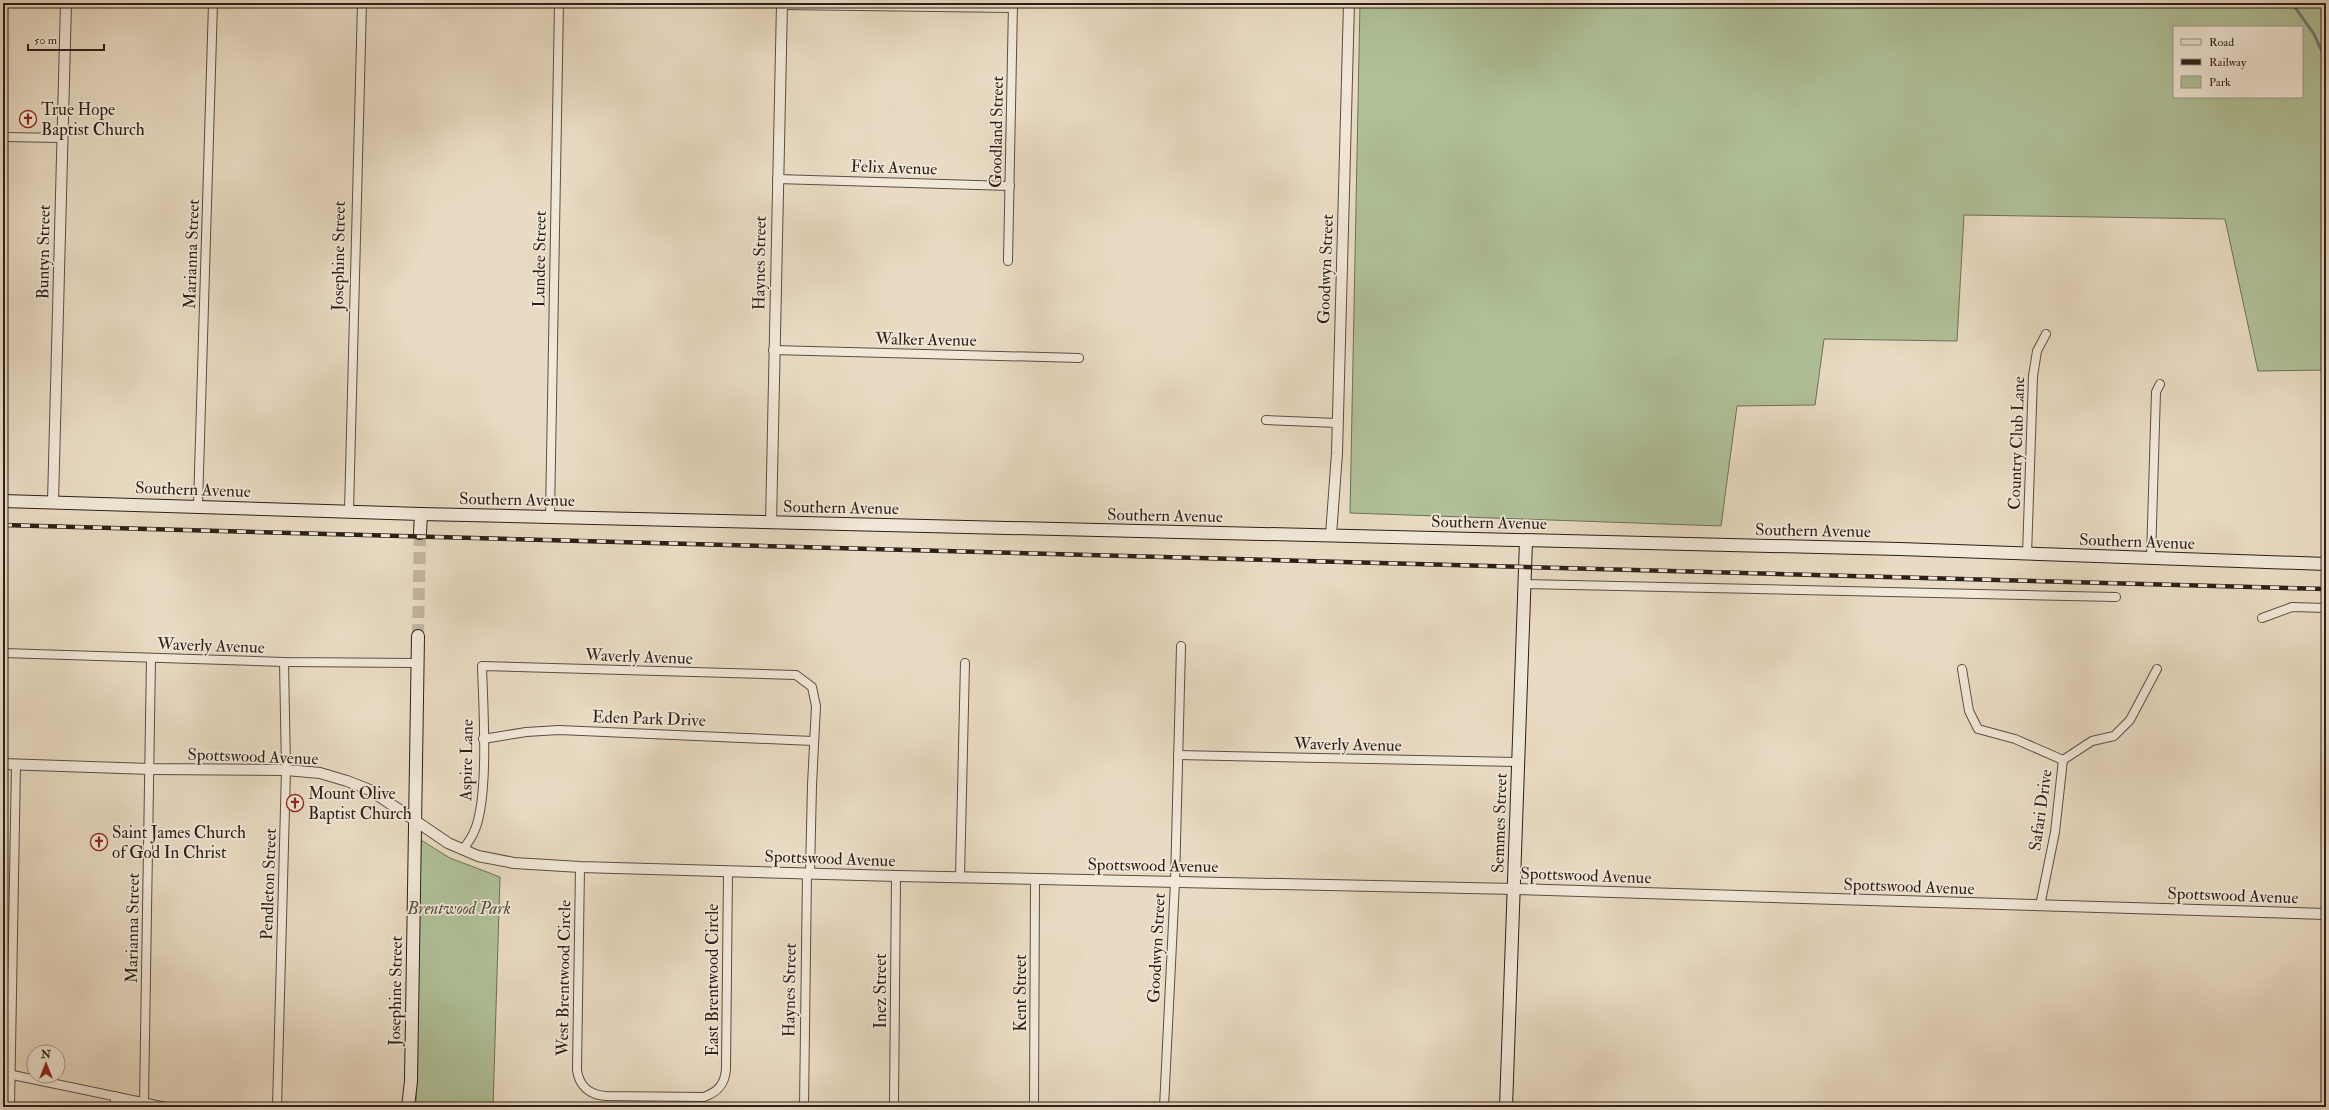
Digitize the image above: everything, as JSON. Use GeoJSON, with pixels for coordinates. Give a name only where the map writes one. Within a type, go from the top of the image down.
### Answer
{"type":"FeatureCollection","features":[{"type":"Feature","properties":{"kind":"main road","name":"Southern Avenue"},"geometry":{"type":"LineString","coordinates":[[3,501],[771,523],[1900,549],[2027,555],[2326,564]]}},
{"type":"Feature","properties":{"kind":"main road"},"geometry":{"type":"LineString","coordinates":[[420,533],[421,514]]}},
{"type":"Feature","properties":{"kind":"main road","name":"Semmes Street"},"geometry":{"type":"LineString","coordinates":[[1506,1107],[1526,541]]}},
{"type":"Feature","properties":{"kind":"main road","name":"Josephine Street"},"geometry":{"type":"LineString","coordinates":[[408,1107],[411,1081],[418,636]]}},
{"type":"Feature","properties":{"kind":"street","name":"Buntyn Street"},"geometry":{"type":"LineString","coordinates":[[53,502],[66,3]]}},
{"type":"Feature","properties":{"kind":"street","name":"Marianna Street"},"geometry":{"type":"LineString","coordinates":[[198,506],[214,3]]}},
{"type":"Feature","properties":{"kind":"street","name":"Josephine Street"},"geometry":{"type":"LineString","coordinates":[[349,511],[362,3]]}},
{"type":"Feature","properties":{"kind":"street","name":"Lundee Street"},"geometry":{"type":"LineString","coordinates":[[550,516],[559,3]]}},
{"type":"Feature","properties":{"kind":"street","name":"Goodwyn Street"},"geometry":{"type":"LineString","coordinates":[[1332,535],[1337,423],[1349,3]]}},
{"type":"Feature","properties":{"kind":"street"},"geometry":{"type":"LineString","coordinates":[[782,4],[1013,6]]}},
{"type":"Feature","properties":{"kind":"street","name":"Haynes Street"},"geometry":{"type":"LineString","coordinates":[[771,523],[773,350],[782,4]]}},
{"type":"Feature","properties":{"kind":"street","name":"Goodland Street"},"geometry":{"type":"LineString","coordinates":[[1008,261],[1013,6]]}},
{"type":"Feature","properties":{"kind":"street"},"geometry":{"type":"LineString","coordinates":[[3,137],[62,138]]}},
{"type":"Feature","properties":{"kind":"street","name":"Felix Avenue"},"geometry":{"type":"LineString","coordinates":[[777,179],[1010,186]]}},
{"type":"Feature","properties":{"kind":"street","name":"Country Club Lane"},"geometry":{"type":"LineString","coordinates":[[2027,555],[2033,376],[2037,351],[2046,334]]}},
{"type":"Feature","properties":{"kind":"street","name":"Walker Avenue"},"geometry":{"type":"LineString","coordinates":[[773,350],[1079,358]]}},
{"type":"Feature","properties":{"kind":"street"},"geometry":{"type":"LineString","coordinates":[[2151,558],[2156,392],[2160,384]]}},
{"type":"Feature","properties":{"kind":"street"},"geometry":{"type":"LineString","coordinates":[[1266,420],[1337,423]]}},
{"type":"Feature","properties":{"kind":"street"},"geometry":{"type":"LineString","coordinates":[[1525,584],[2116,597]]}},
{"type":"Feature","properties":{"kind":"street"},"geometry":{"type":"LineString","coordinates":[[2262,618],[2292,607],[2326,608]]}},
{"type":"Feature","properties":{"kind":"street","name":"Goodwyn Street"},"geometry":{"type":"LineString","coordinates":[[1164,1107],[1174,882],[1181,646]]}},
{"type":"Feature","properties":{"kind":"street","name":"Waverly Avenue"},"geometry":{"type":"LineString","coordinates":[[3,653],[284,662],[417,663]]}},
{"type":"Feature","properties":{"kind":"street","name":"Marianna Street"},"geometry":{"type":"LineString","coordinates":[[144,1102],[151,658]]}},
{"type":"Feature","properties":{"kind":"street","name":"Pendleton Street"},"geometry":{"type":"LineString","coordinates":[[277,1107],[286,770],[284,662]]}},
{"type":"Feature","properties":{"kind":"street"},"geometry":{"type":"LineString","coordinates":[[960,877],[964,663]]}},
{"type":"Feature","properties":{"kind":"street","name":"Waverly Avenue"},"geometry":{"type":"LineString","coordinates":[[482,666],[796,675]]}},
{"type":"Feature","properties":{"kind":"street","name":"Aspire Lane"},"geometry":{"type":"LineString","coordinates":[[462,850],[473,834],[481,808],[483,739],[482,666]]}},
{"type":"Feature","properties":{"kind":"street"},"geometry":{"type":"LineString","coordinates":[[1962,669],[1969,711],[1978,729],[2015,739],[2063,760]]}},
{"type":"Feature","properties":{"kind":"street","name":"Safari Drive"},"geometry":{"type":"LineString","coordinates":[[2040,906],[2055,832],[2063,760],[2092,741],[2114,736],[2130,720],[2157,669]]}},
{"type":"Feature","properties":{"kind":"street","name":"Haynes Street"},"geometry":{"type":"LineString","coordinates":[[796,675],[812,687],[816,706],[813,741],[809,873],[804,1107]]}},
{"type":"Feature","properties":{"kind":"street","name":"Eden Park Drive"},"geometry":{"type":"LineString","coordinates":[[483,739],[526,732],[559,730],[813,741]]}},
{"type":"Feature","properties":{"kind":"street","name":"Waverly Avenue"},"geometry":{"type":"LineString","coordinates":[[1178,755],[1517,762]]}},
{"type":"Feature","properties":{"kind":"street","name":"Spottswood Avenue"},"geometry":{"type":"LineString","coordinates":[[3,764],[150,769],[286,770],[320,774],[347,781],[370,790],[448,843],[462,850],[478,856],[514,863],[580,867],[896,876],[1514,889],[2326,914]]}},
{"type":"Feature","properties":{"kind":"street"},"geometry":{"type":"LineString","coordinates":[[10,1107],[7,1074],[16,764]]}},
{"type":"Feature","properties":{"kind":"street","name":"West Brentwood Circle"},"geometry":{"type":"LineString","coordinates":[[580,867],[577,1070],[580,1082],[584,1088],[598,1096],[694,1098],[704,1097],[719,1088]]}},
{"type":"Feature","properties":{"kind":"street","name":"East Brentwood Circle"},"geometry":{"type":"LineString","coordinates":[[719,1088],[724,1082],[726,1069],[728,871]]}},
{"type":"Feature","properties":{"kind":"street","name":"Inez Street"},"geometry":{"type":"LineString","coordinates":[[894,1107],[896,876]]}},
{"type":"Feature","properties":{"kind":"street","name":"Kent Street"},"geometry":{"type":"LineString","coordinates":[[1034,1107],[1035,879]]}},
{"type":"Feature","properties":{"kind":"street"},"geometry":{"type":"LineString","coordinates":[[7,1074],[166,1107]]}},
{"type":"Feature","properties":{"kind":"street"},"geometry":{"type":"LineString","coordinates":[[115,1096],[115,1107]]}},
{"type":"Feature","properties":{"kind":"green space"},"geometry":{"type":"Polygon","coordinates":[[[1360,3],[2326,3],[2326,370],[2258,371],[2225,219],[1964,215],[1957,341],[1824,339],[1815,405],[1737,406],[1721,526],[1350,513],[1360,3]]]}},
{"type":"Feature","properties":{"kind":"green space","name":"Brentwood Park"},"geometry":{"type":"Polygon","coordinates":[[[421,840],[450,858],[500,877],[493,1107],[416,1107],[421,840]]]}},
{"type":"Feature","properties":{"kind":"waterway"},"geometry":{"type":"LineString","coordinates":[[2292,3],[2314,34],[2326,61]]}},
{"type":"Feature","properties":{"kind":"tunnel"},"geometry":{"type":"LineString","coordinates":[[418,636],[420,533]]}},
{"type":"Feature","properties":{"kind":"railway"},"geometry":{"type":"LineString","coordinates":[[3,525],[2326,589]]}},
{"type":"Feature","properties":{"kind":"place","name":"True Hope Baptist Church"},"geometry":{"type":"Point","coordinates":[28,119]}},
{"type":"Feature","properties":{"kind":"place","name":"Mount Olive Baptist Church"},"geometry":{"type":"Point","coordinates":[295,803]}},
{"type":"Feature","properties":{"kind":"place","name":"Saint James Church of God In Christ"},"geometry":{"type":"Point","coordinates":[99,842]}}]}
